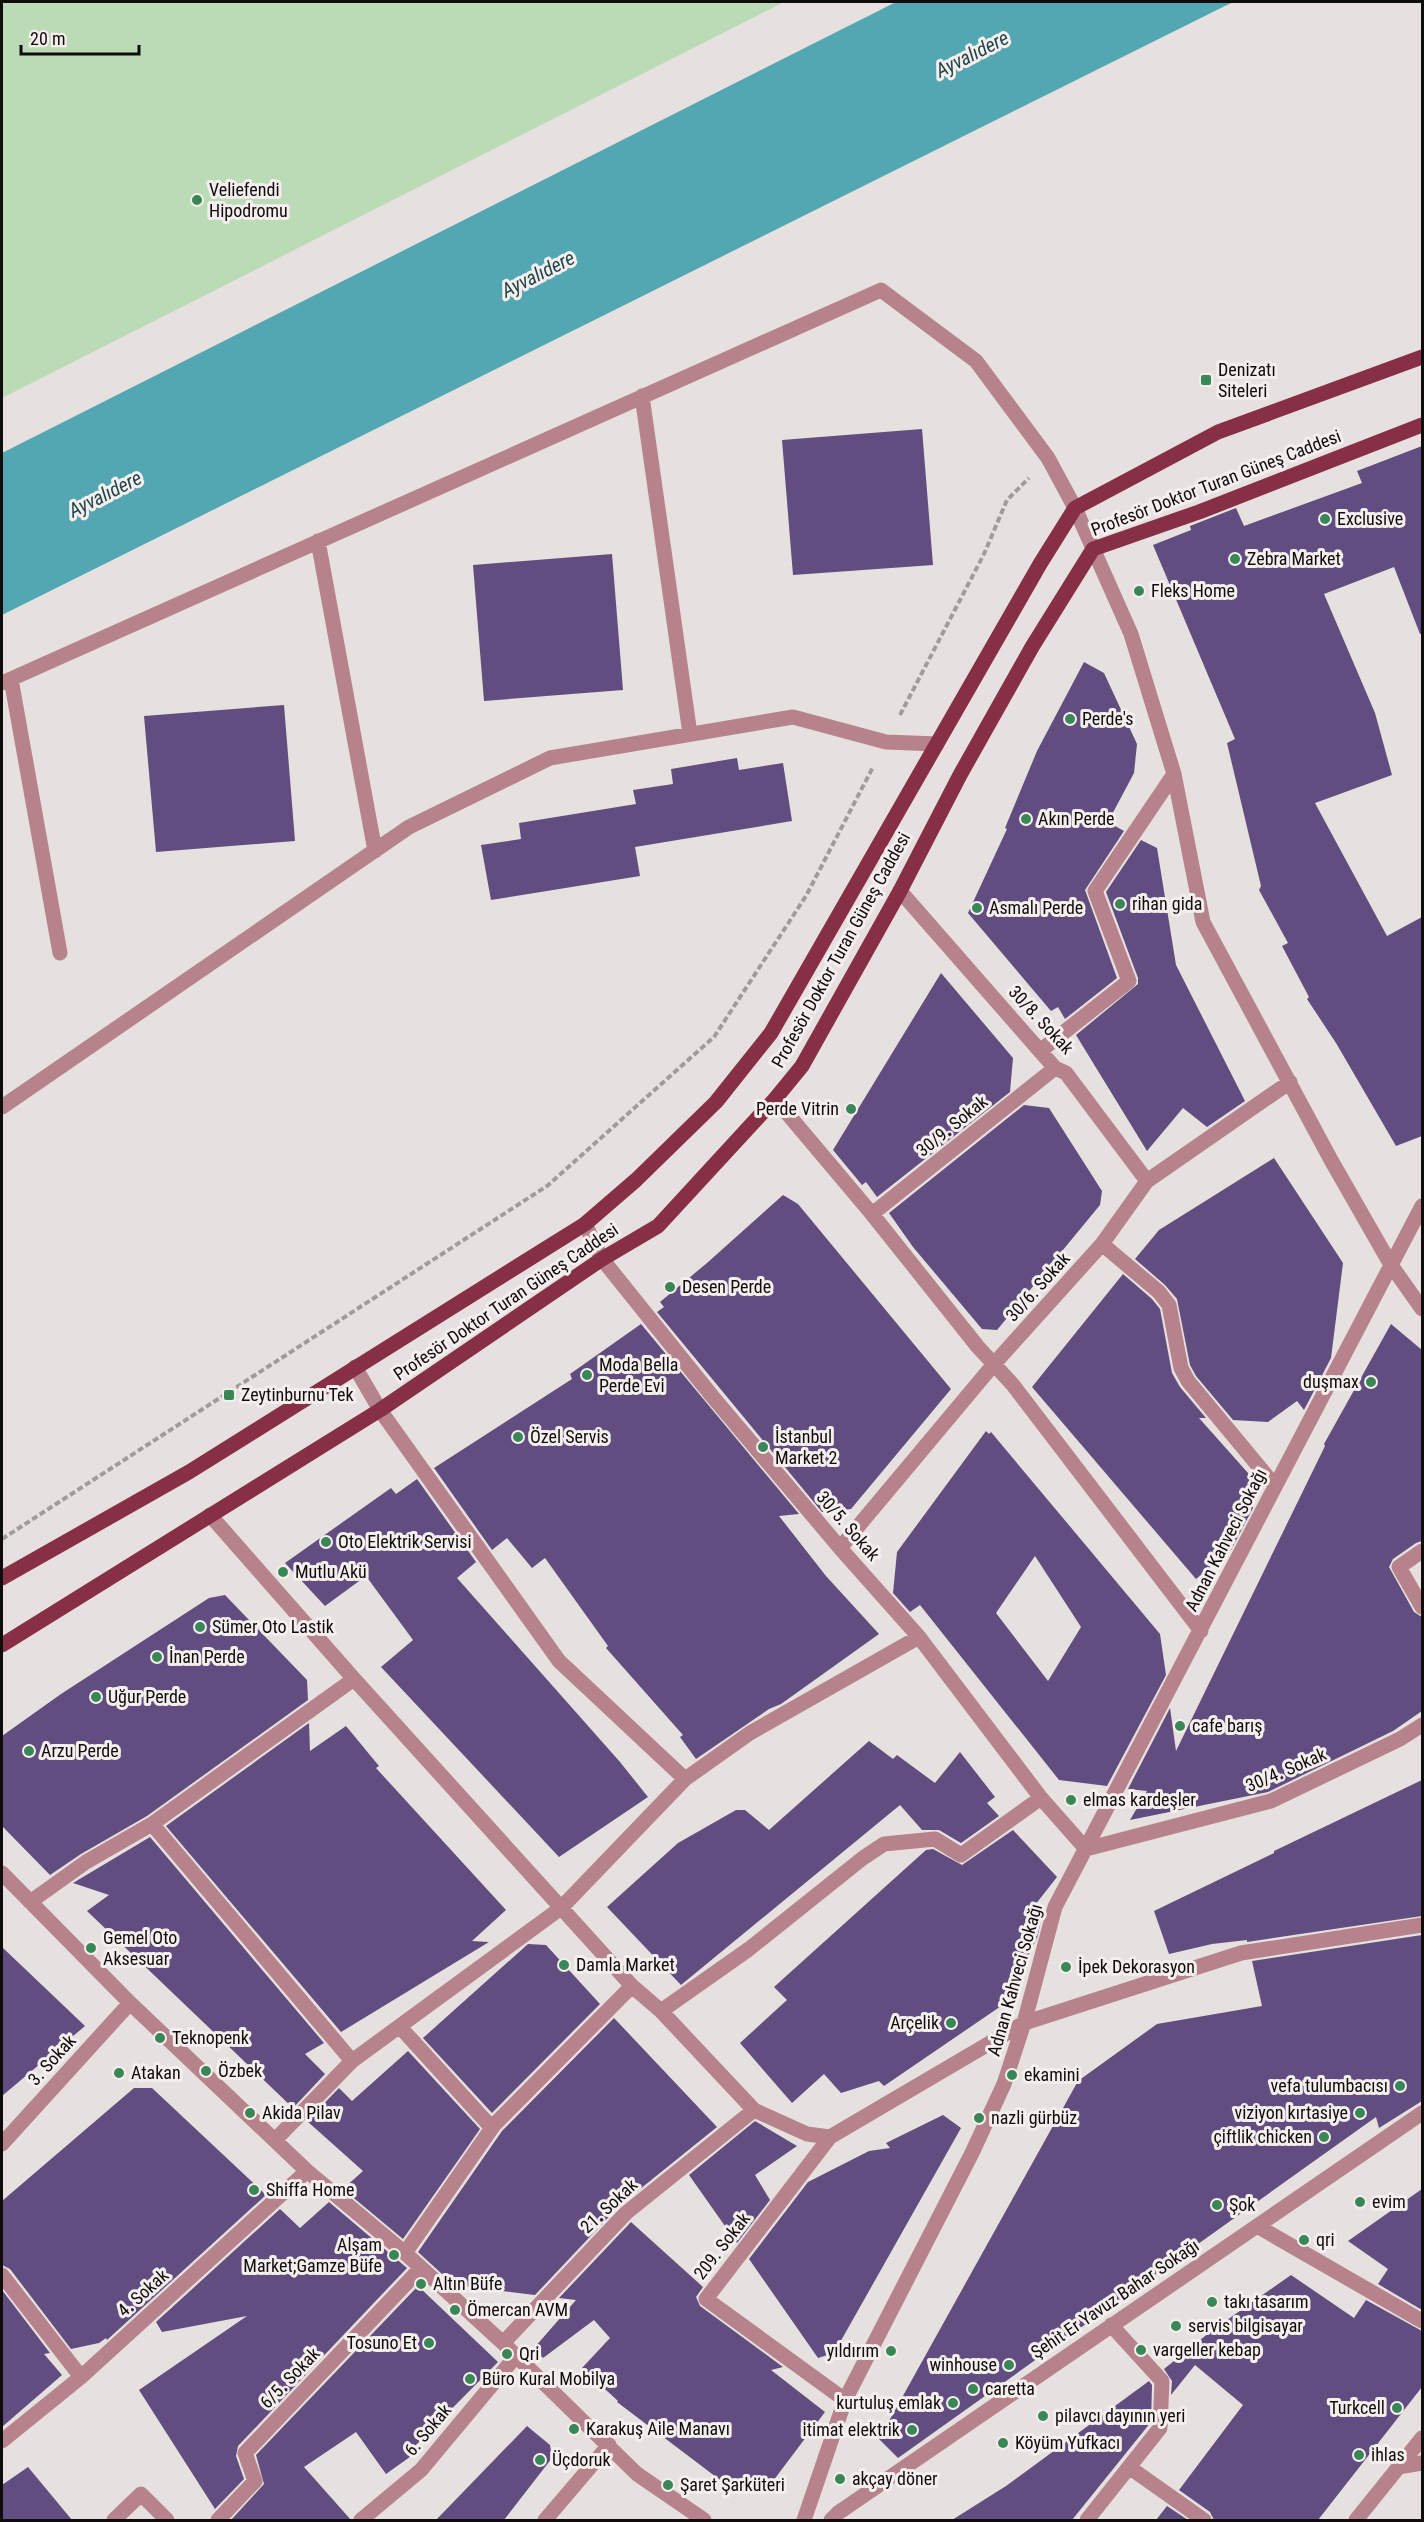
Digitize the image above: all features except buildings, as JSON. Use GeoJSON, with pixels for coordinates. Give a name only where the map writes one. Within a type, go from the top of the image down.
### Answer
{"type":"FeatureCollection","features":[{"type":"Feature","properties":{"kind":"main road","name":"Profesör Doktor Turan Güneş Caddesi"},"geometry":{"type":"LineString","coordinates":[[2,1578],[189,1472],[585,1224],[636,1180],[716,1102],[771,1033],[1040,564],[1075,508],[1218,432],[1422,357]]}},
{"type":"Feature","properties":{"kind":"main road","name":"Profesör Doktor Turan Güneş Caddesi"},"geometry":{"type":"LineString","coordinates":[[2,1645],[380,1410],[602,1259],[658,1226],[776,1099],[802,1066],[900,891],[960,774],[1032,647],[1093,549],[1199,512],[1422,425]]}},
{"type":"Feature","properties":{"kind":"street"},"geometry":{"type":"LineString","coordinates":[[60,953],[6,681],[881,290],[976,361],[1048,458],[1075,508],[1131,634],[1174,774],[1203,922],[1331,1160],[1391,1265],[1422,1309]]}},
{"type":"Feature","properties":{"kind":"street"},"geometry":{"type":"LineString","coordinates":[[642,396],[690,735]]}},
{"type":"Feature","properties":{"kind":"street"},"geometry":{"type":"LineString","coordinates":[[318,542],[375,851]]}},
{"type":"Feature","properties":{"kind":"street"},"geometry":{"type":"LineString","coordinates":[[2,1107],[410,827],[550,758],[793,717],[886,742],[937,744]]}},
{"type":"Feature","properties":{"kind":"street"},"geometry":{"type":"LineString","coordinates":[[1040,1051],[1129,981],[1095,891],[1174,774]]}},
{"type":"Feature","properties":{"kind":"street","name":"30/8. Sokak"},"geometry":{"type":"LineString","coordinates":[[900,891],[1055,1068],[1066,1073],[1147,1181]]}},
{"type":"Feature","properties":{"kind":"street","name":"30/9. Sokak"},"geometry":{"type":"LineString","coordinates":[[872,1214],[1055,1068]]}},
{"type":"Feature","properties":{"kind":"street","name":"30/6. Sokak"},"geometry":{"type":"LineString","coordinates":[[840,1548],[994,1364],[1102,1244],[1147,1181],[1290,1082]]}},
{"type":"Feature","properties":{"kind":"street"},"geometry":{"type":"LineString","coordinates":[[776,1099],[1013,1385],[1201,1631]]}},
{"type":"Feature","properties":{"kind":"street","name":"Adnan Kahveci Sokağı"},"geometry":{"type":"LineString","coordinates":[[804,2520],[845,2400],[972,2153],[1004,2084],[1024,2023],[1054,1907],[1315,1414],[1422,1206]]}},
{"type":"Feature","properties":{"kind":"street","name":"30/5. Sokak"},"geometry":{"type":"LineString","coordinates":[[585,1224],[602,1259],[712,1396],[840,1548],[919,1637],[1041,1798],[1086,1849]]}},
{"type":"Feature","properties":{"kind":"street"},"geometry":{"type":"LineString","coordinates":[[1102,1244],[1159,1292],[1169,1305],[1181,1368],[1188,1381],[1275,1486]]}},
{"type":"Feature","properties":{"kind":"street"},"geometry":{"type":"LineString","coordinates":[[355,1367],[380,1410],[559,1661],[684,1779]]}},
{"type":"Feature","properties":{"kind":"street"},"geometry":{"type":"LineString","coordinates":[[210,1515],[354,1679],[632,1986],[661,2012],[754,2110],[807,2134],[830,2137],[1024,2023],[1240,1953],[1422,1925]]}},
{"type":"Feature","properties":{"kind":"street"},"geometry":{"type":"LineString","coordinates":[[1422,1551],[1399,1567],[1422,1607]]}},
{"type":"Feature","properties":{"kind":"street"},"geometry":{"type":"LineString","coordinates":[[275,2140],[352,2061],[561,1908],[684,1779],[750,1733],[919,1637]]}},
{"type":"Feature","properties":{"kind":"street"},"geometry":{"type":"LineString","coordinates":[[30,1902],[86,1862],[152,1824],[354,1679]]}},
{"type":"Feature","properties":{"kind":"street","name":"30/4. Sokak"},"geometry":{"type":"LineString","coordinates":[[1086,1849],[1271,1801],[1400,1739],[1422,1725]]}},
{"type":"Feature","properties":{"kind":"street"},"geometry":{"type":"LineString","coordinates":[[661,2012],[749,1949],[862,1858],[884,1844],[935,1839],[961,1855],[1041,1798]]}},
{"type":"Feature","properties":{"kind":"street"},"geometry":{"type":"LineString","coordinates":[[152,1824],[352,2061]]}},
{"type":"Feature","properties":{"kind":"street"},"geometry":{"type":"LineString","coordinates":[[2,1873],[130,2003],[307,2170],[405,2253],[516,2356],[637,2474],[704,2520]]}},
{"type":"Feature","properties":{"kind":"street"},"geometry":{"type":"LineString","coordinates":[[405,2253],[492,2128],[632,1986]]}},
{"type":"Feature","properties":{"kind":"street","name":"3. Sokak"},"geometry":{"type":"LineString","coordinates":[[2,2144],[130,2003]]}},
{"type":"Feature","properties":{"kind":"street"},"geometry":{"type":"LineString","coordinates":[[400,2027],[492,2128]]}},
{"type":"Feature","properties":{"kind":"street","name":"21. Sokak"},"geometry":{"type":"LineString","coordinates":[[502,2343],[626,2213],[754,2110]]}},
{"type":"Feature","properties":{"kind":"street","name":"Şehit Er Yavuz Bahar Sokağı"},"geometry":{"type":"LineString","coordinates":[[839,2518],[1111,2325],[1422,2113]]}},
{"type":"Feature","properties":{"kind":"street","name":"209. Sokak"},"geometry":{"type":"LineString","coordinates":[[830,2137],[706,2299],[845,2400]]}},
{"type":"Feature","properties":{"kind":"street","name":"4. Sokak"},"geometry":{"type":"LineString","coordinates":[[2,2441],[81,2377],[307,2170]]}},
{"type":"Feature","properties":{"kind":"street"},"geometry":{"type":"LineString","coordinates":[[1257,2226],[1422,2321]]}},
{"type":"Feature","properties":{"kind":"street","name":"6/5. Sokak"},"geometry":{"type":"LineString","coordinates":[[218,2520],[255,2481],[245,2453],[421,2268]]}},
{"type":"Feature","properties":{"kind":"street"},"geometry":{"type":"LineString","coordinates":[[2,2274],[81,2377]]}},
{"type":"Feature","properties":{"kind":"street"},"geometry":{"type":"LineString","coordinates":[[1087,2520],[1160,2428],[1162,2381],[1111,2325]]}},
{"type":"Feature","properties":{"kind":"street","name":"6. Sokak"},"geometry":{"type":"LineString","coordinates":[[361,2520],[422,2470],[516,2356]]}},
{"type":"Feature","properties":{"kind":"street"},"geometry":{"type":"LineString","coordinates":[[1356,2520],[1422,2438]]}},
{"type":"Feature","properties":{"kind":"street"},"geometry":{"type":"LineString","coordinates":[[545,2520],[609,2445]]}},
{"type":"Feature","properties":{"kind":"street"},"geometry":{"type":"LineString","coordinates":[[1398,2467],[1422,2463]]}},
{"type":"Feature","properties":{"kind":"street"},"geometry":{"type":"LineString","coordinates":[[1129,2468],[1204,2520]]}},
{"type":"Feature","properties":{"kind":"street"},"geometry":{"type":"LineString","coordinates":[[114,2520],[141,2494],[167,2520]]}},
{"type":"Feature","properties":{"kind":"path"},"geometry":{"type":"LineString","coordinates":[[2,1539],[547,1186],[714,1037],[806,896],[984,554],[1007,500],[1048,458]]}},
{"type":"Feature","properties":{"kind":"green space","name":"Veliefendi Hipodromu"},"geometry":{"type":"Polygon","coordinates":[[[2,2],[784,2],[2,398],[2,2]]]}},
{"type":"Feature","properties":{"kind":"water","name":"Ayvalıdere"},"geometry":{"type":"Polygon","coordinates":[[[896,2],[1233,2],[2,615],[2,453],[896,2]]]}},
{"type":"Feature","properties":{"kind":"place","name":"Veliefendi Hipodromu"},"geometry":{"type":"Point","coordinates":[197,200]}},
{"type":"Feature","properties":{"kind":"place","name":"Denizatı Siteleri"},"geometry":{"type":"Point","coordinates":[1206,380]}},
{"type":"Feature","properties":{"kind":"place","name":"Exclusive"},"geometry":{"type":"Point","coordinates":[1325,519]}},
{"type":"Feature","properties":{"kind":"place","name":"Zebra Market"},"geometry":{"type":"Point","coordinates":[1235,559]}},
{"type":"Feature","properties":{"kind":"place","name":"Fleks Home"},"geometry":{"type":"Point","coordinates":[1139,591]}},
{"type":"Feature","properties":{"kind":"place","name":"Perde's"},"geometry":{"type":"Point","coordinates":[1070,719]}},
{"type":"Feature","properties":{"kind":"place","name":"Akın Perde"},"geometry":{"type":"Point","coordinates":[1026,819]}},
{"type":"Feature","properties":{"kind":"place","name":"rihan gida"},"geometry":{"type":"Point","coordinates":[1120,904]}},
{"type":"Feature","properties":{"kind":"place","name":"Asmalı Perde"},"geometry":{"type":"Point","coordinates":[977,908]}},
{"type":"Feature","properties":{"kind":"place","name":"Perde Vitrin"},"geometry":{"type":"Point","coordinates":[851,1109]}},
{"type":"Feature","properties":{"kind":"place","name":"Desen Perde"},"geometry":{"type":"Point","coordinates":[670,1287]}},
{"type":"Feature","properties":{"kind":"place","name":"Moda Bella Perde Evi"},"geometry":{"type":"Point","coordinates":[587,1375]}},
{"type":"Feature","properties":{"kind":"place","name":"duşmax"},"geometry":{"type":"Point","coordinates":[1371,1382]}},
{"type":"Feature","properties":{"kind":"place","name":"Zeytinburnu Tek"},"geometry":{"type":"Point","coordinates":[229,1395]}},
{"type":"Feature","properties":{"kind":"place","name":"Özel Servis"},"geometry":{"type":"Point","coordinates":[518,1437]}},
{"type":"Feature","properties":{"kind":"place","name":"İstanbul Market 2"},"geometry":{"type":"Point","coordinates":[763,1447]}},
{"type":"Feature","properties":{"kind":"place","name":"Oto Elektrik Servisi"},"geometry":{"type":"Point","coordinates":[326,1542]}},
{"type":"Feature","properties":{"kind":"place","name":"Mutlu Akü"},"geometry":{"type":"Point","coordinates":[283,1572]}},
{"type":"Feature","properties":{"kind":"place","name":"Sümer Oto Lastik"},"geometry":{"type":"Point","coordinates":[200,1627]}},
{"type":"Feature","properties":{"kind":"place","name":"İnan Perde"},"geometry":{"type":"Point","coordinates":[157,1657]}},
{"type":"Feature","properties":{"kind":"place","name":"Uğur Perde"},"geometry":{"type":"Point","coordinates":[96,1697]}},
{"type":"Feature","properties":{"kind":"place","name":"cafe barış"},"geometry":{"type":"Point","coordinates":[1180,1726]}},
{"type":"Feature","properties":{"kind":"place","name":"Arzu Perde"},"geometry":{"type":"Point","coordinates":[29,1751]}},
{"type":"Feature","properties":{"kind":"place","name":"elmas kardeşler"},"geometry":{"type":"Point","coordinates":[1071,1800]}},
{"type":"Feature","properties":{"kind":"place","name":"Gemel Oto Aksesuar"},"geometry":{"type":"Point","coordinates":[91,1948]}},
{"type":"Feature","properties":{"kind":"place","name":"Damla Market"},"geometry":{"type":"Point","coordinates":[564,1965]}},
{"type":"Feature","properties":{"kind":"place","name":"İpek Dekorasyon"},"geometry":{"type":"Point","coordinates":[1066,1967]}},
{"type":"Feature","properties":{"kind":"place","name":"Arçelik"},"geometry":{"type":"Point","coordinates":[951,2023]}},
{"type":"Feature","properties":{"kind":"place","name":"Teknopenk"},"geometry":{"type":"Point","coordinates":[160,2038]}},
{"type":"Feature","properties":{"kind":"place","name":"Özbek"},"geometry":{"type":"Point","coordinates":[206,2071]}},
{"type":"Feature","properties":{"kind":"place","name":"Atakan"},"geometry":{"type":"Point","coordinates":[119,2073]}},
{"type":"Feature","properties":{"kind":"place","name":"ekamini"},"geometry":{"type":"Point","coordinates":[1012,2075]}},
{"type":"Feature","properties":{"kind":"place","name":"vefa tulumbacısı"},"geometry":{"type":"Point","coordinates":[1400,2086]}},
{"type":"Feature","properties":{"kind":"place","name":"Akida Pilav"},"geometry":{"type":"Point","coordinates":[250,2113]}},
{"type":"Feature","properties":{"kind":"place","name":"viziyon kırtasiye"},"geometry":{"type":"Point","coordinates":[1360,2113]}},
{"type":"Feature","properties":{"kind":"place","name":"nazli gürbüz"},"geometry":{"type":"Point","coordinates":[979,2118]}},
{"type":"Feature","properties":{"kind":"place","name":"çiftlik chicken"},"geometry":{"type":"Point","coordinates":[1324,2137]}},
{"type":"Feature","properties":{"kind":"place","name":"Shiffa Home"},"geometry":{"type":"Point","coordinates":[254,2190]}},
{"type":"Feature","properties":{"kind":"place","name":"evim"},"geometry":{"type":"Point","coordinates":[1360,2202]}},
{"type":"Feature","properties":{"kind":"place","name":"Şok"},"geometry":{"type":"Point","coordinates":[1217,2205]}},
{"type":"Feature","properties":{"kind":"place","name":"qri"},"geometry":{"type":"Point","coordinates":[1304,2240]}},
{"type":"Feature","properties":{"kind":"place","name":"Alşam Market;Gamze Büfe"},"geometry":{"type":"Point","coordinates":[394,2255]}},
{"type":"Feature","properties":{"kind":"place","name":"Altın Büfe"},"geometry":{"type":"Point","coordinates":[421,2284]}},
{"type":"Feature","properties":{"kind":"place","name":"takı tasarım"},"geometry":{"type":"Point","coordinates":[1212,2302]}},
{"type":"Feature","properties":{"kind":"place","name":"Ömercan AVM"},"geometry":{"type":"Point","coordinates":[455,2310]}},
{"type":"Feature","properties":{"kind":"place","name":"servis bilgisayar"},"geometry":{"type":"Point","coordinates":[1176,2326]}},
{"type":"Feature","properties":{"kind":"place","name":"Tosuno Et"},"geometry":{"type":"Point","coordinates":[429,2343]}},
{"type":"Feature","properties":{"kind":"place","name":"vargeller kebap"},"geometry":{"type":"Point","coordinates":[1141,2350]}},
{"type":"Feature","properties":{"kind":"place","name":"yıldırım"},"geometry":{"type":"Point","coordinates":[891,2351]}},
{"type":"Feature","properties":{"kind":"place","name":"Qri"},"geometry":{"type":"Point","coordinates":[507,2354]}},
{"type":"Feature","properties":{"kind":"place","name":"winhouse"},"geometry":{"type":"Point","coordinates":[1009,2365]}},
{"type":"Feature","properties":{"kind":"place","name":"Büro Kural Mobilya"},"geometry":{"type":"Point","coordinates":[470,2379]}},
{"type":"Feature","properties":{"kind":"place","name":"caretta"},"geometry":{"type":"Point","coordinates":[973,2389]}},
{"type":"Feature","properties":{"kind":"place","name":"kurtuluş emlak"},"geometry":{"type":"Point","coordinates":[953,2403]}},
{"type":"Feature","properties":{"kind":"place","name":"Turkcell"},"geometry":{"type":"Point","coordinates":[1397,2408]}},
{"type":"Feature","properties":{"kind":"place","name":"pilavcı dayının yeri"},"geometry":{"type":"Point","coordinates":[1043,2416]}},
{"type":"Feature","properties":{"kind":"place","name":"Karakuş Aile Manavı"},"geometry":{"type":"Point","coordinates":[574,2429]}},
{"type":"Feature","properties":{"kind":"place","name":"itimat elektrik"},"geometry":{"type":"Point","coordinates":[912,2430]}},
{"type":"Feature","properties":{"kind":"place","name":"Köyüm Yufkacı"},"geometry":{"type":"Point","coordinates":[1003,2443]}},
{"type":"Feature","properties":{"kind":"place","name":"ihlas"},"geometry":{"type":"Point","coordinates":[1359,2455]}},
{"type":"Feature","properties":{"kind":"place","name":"Üçdoruk"},"geometry":{"type":"Point","coordinates":[540,2460]}},
{"type":"Feature","properties":{"kind":"place","name":"akçay döner"},"geometry":{"type":"Point","coordinates":[840,2479]}},
{"type":"Feature","properties":{"kind":"place","name":"Şaret Şarküteri"},"geometry":{"type":"Point","coordinates":[668,2485]}}]}
